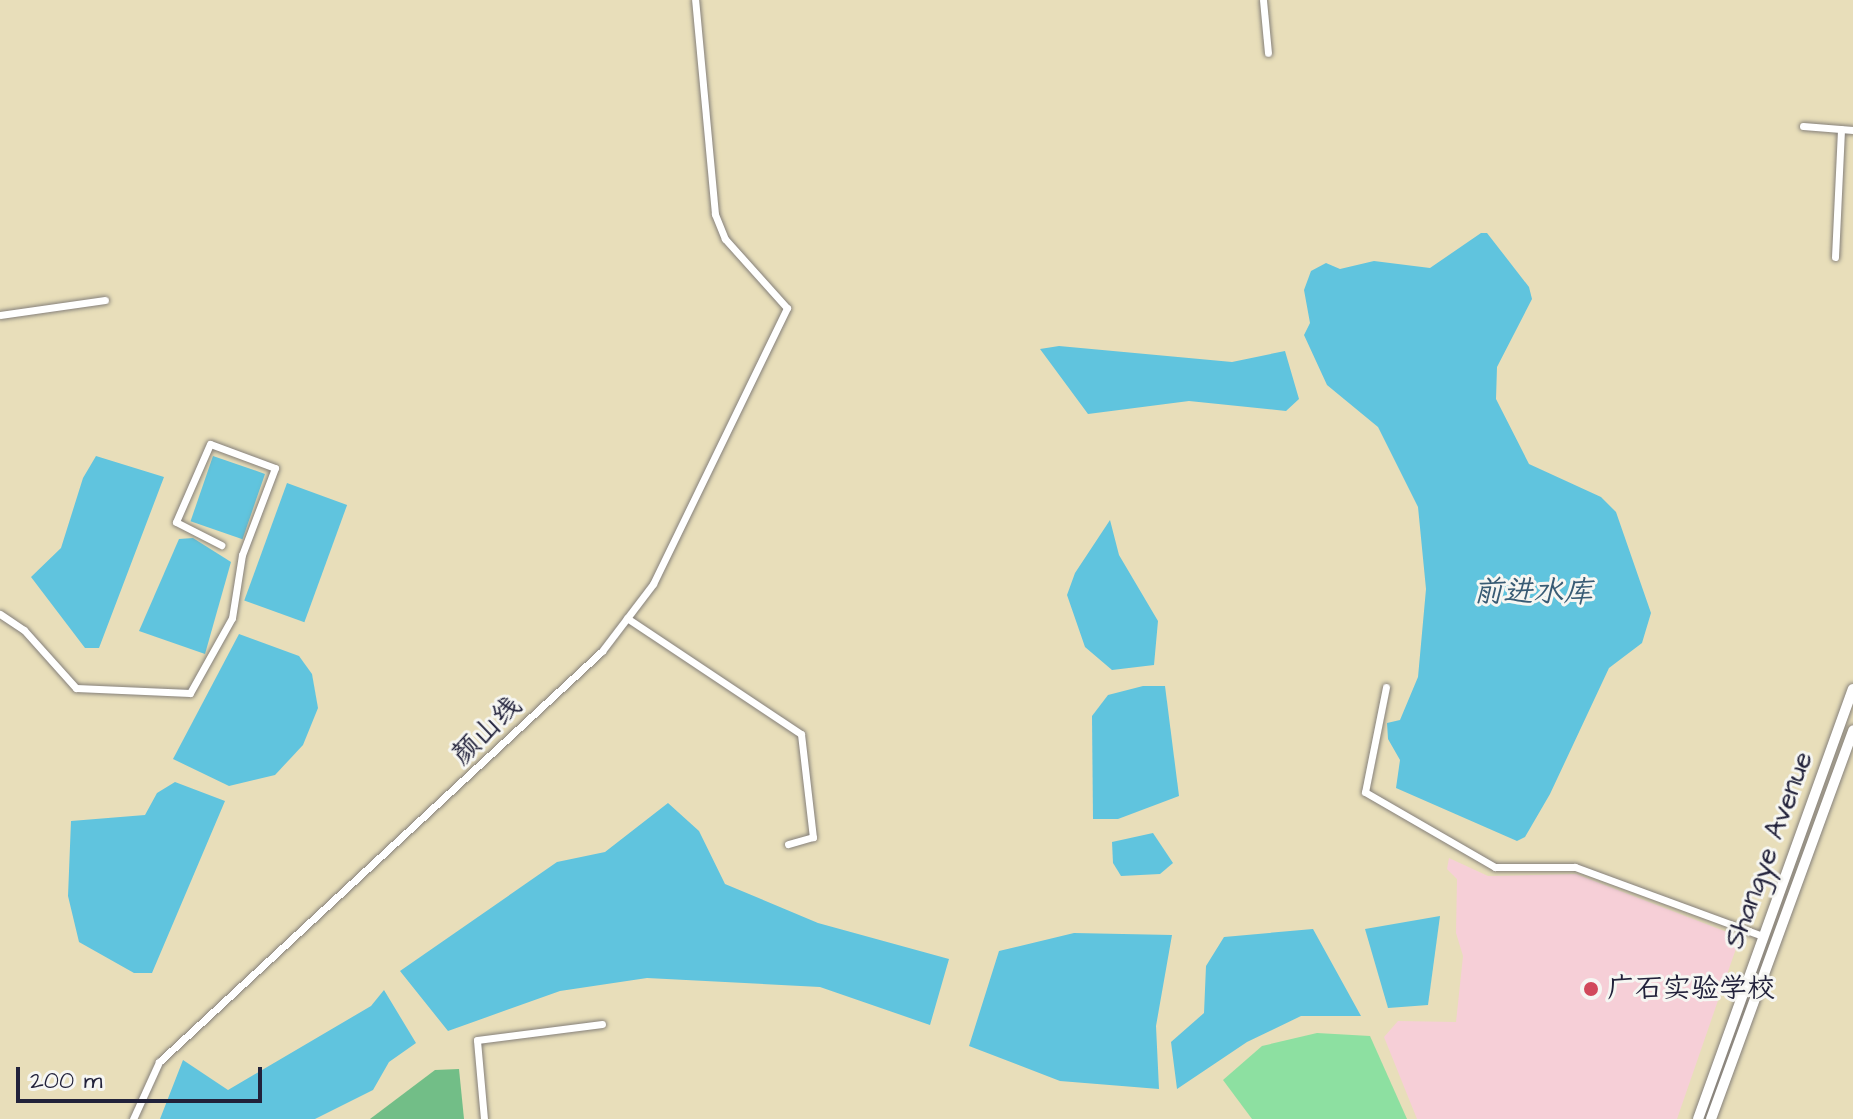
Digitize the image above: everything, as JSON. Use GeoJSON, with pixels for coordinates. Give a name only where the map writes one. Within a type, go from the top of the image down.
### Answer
{"type":"FeatureCollection","features":[{"type":"Feature","properties":{"kind":"main road","name":"Shangye Avenue"},"geometry":{"type":"LineString","coordinates":[[1698,1119],[1853,689]]}},
{"type":"Feature","properties":{"kind":"main road","name":"Shangye Avenue"},"geometry":{"type":"LineString","coordinates":[[1711,1119],[1853,730]]}},
{"type":"Feature","properties":{"kind":"street","name":"颜山线"},"geometry":{"type":"LineString","coordinates":[[133,1119],[159,1062],[462,785],[602,651],[653,584],[787,308],[725,239],[715,214],[695,0]]}},
{"type":"Feature","properties":{"kind":"street"},"geometry":{"type":"LineString","coordinates":[[1263,0],[1268,53]]}},
{"type":"Feature","properties":{"kind":"street"},"geometry":{"type":"LineString","coordinates":[[1803,126],[1853,130]]}},
{"type":"Feature","properties":{"kind":"street"},"geometry":{"type":"LineString","coordinates":[[1835,257],[1841,129]]}},
{"type":"Feature","properties":{"kind":"street"},"geometry":{"type":"LineString","coordinates":[[0,315],[105,300]]}},
{"type":"Feature","properties":{"kind":"street"},"geometry":{"type":"LineString","coordinates":[[0,614],[24,630],[76,688],[190,693],[232,618],[242,555],[275,468],[210,444],[176,522],[221,545]]}},
{"type":"Feature","properties":{"kind":"street"},"geometry":{"type":"LineString","coordinates":[[627,618],[801,734],[813,837],[788,844]]}},
{"type":"Feature","properties":{"kind":"street"},"geometry":{"type":"LineString","coordinates":[[1386,687],[1365,792],[1495,867],[1575,867],[1763,936]]}},
{"type":"Feature","properties":{"kind":"street"},"geometry":{"type":"LineString","coordinates":[[484,1119],[477,1040],[602,1024]]}},
{"type":"Feature","properties":{"kind":"shaded area","name":"广石实验学校"},"geometry":{"type":"Polygon","coordinates":[[[1449,858],[1488,876],[1576,874],[1740,937],[1677,1119],[1417,1119],[1384,1037],[1398,1021],[1456,1022],[1463,956],[1456,933],[1457,879],[1447,869],[1449,858]]]}},
{"type":"Feature","properties":{"kind":"green space"},"geometry":{"type":"Polygon","coordinates":[[[1317,1033],[1370,1036],[1407,1119],[1252,1119],[1223,1080],[1262,1046],[1317,1033]]]}},
{"type":"Feature","properties":{"kind":"green space"},"geometry":{"type":"Polygon","coordinates":[[[459,1069],[464,1119],[370,1119],[435,1070],[459,1069]]]}},
{"type":"Feature","properties":{"kind":"water","name":"前进水库"},"geometry":{"type":"Polygon","coordinates":[[[1481,233],[1487,233],[1529,287],[1532,299],[1497,367],[1496,399],[1529,464],[1601,497],[1616,512],[1651,613],[1642,643],[1609,668],[1550,794],[1525,837],[1517,841],[1396,788],[1400,760],[1388,739],[1387,723],[1400,720],[1418,677],[1426,589],[1418,507],[1378,427],[1327,385],[1304,335],[1310,323],[1304,290],[1311,271],[1326,263],[1340,269],[1374,261],[1430,268],[1481,233]]]}},
{"type":"Feature","properties":{"kind":"water"},"geometry":{"type":"Polygon","coordinates":[[[1059,346],[1232,362],[1285,351],[1299,399],[1286,411],[1189,401],[1088,414],[1040,349],[1059,346]]]}},
{"type":"Feature","properties":{"kind":"water"},"geometry":{"type":"Polygon","coordinates":[[[96,456],[164,477],[99,648],[85,648],[31,577],[61,548],[83,478],[96,456]]]}},
{"type":"Feature","properties":{"kind":"water"},"geometry":{"type":"Polygon","coordinates":[[[213,456],[265,474],[243,539],[191,521],[213,456]]]}},
{"type":"Feature","properties":{"kind":"water"},"geometry":{"type":"Polygon","coordinates":[[[287,483],[347,505],[304,622],[244,600],[287,483]]]}},
{"type":"Feature","properties":{"kind":"water"},"geometry":{"type":"Polygon","coordinates":[[[1110,520],[1119,555],[1158,621],[1154,665],[1112,670],[1085,647],[1067,595],[1075,573],[1110,520]]]}},
{"type":"Feature","properties":{"kind":"water"},"geometry":{"type":"Polygon","coordinates":[[[193,538],[231,562],[205,654],[139,631],[179,539],[193,538]]]}},
{"type":"Feature","properties":{"kind":"water"},"geometry":{"type":"Polygon","coordinates":[[[239,634],[299,656],[312,674],[318,708],[303,745],[275,775],[229,786],[173,759],[239,634]]]}},
{"type":"Feature","properties":{"kind":"water"},"geometry":{"type":"Polygon","coordinates":[[[1143,686],[1165,686],[1179,796],[1118,819],[1093,819],[1092,716],[1108,695],[1143,686]]]}},
{"type":"Feature","properties":{"kind":"water"},"geometry":{"type":"Polygon","coordinates":[[[175,782],[225,801],[152,973],[134,973],[79,942],[68,896],[71,821],[145,815],[157,793],[175,782]]]}},
{"type":"Feature","properties":{"kind":"water"},"geometry":{"type":"Polygon","coordinates":[[[668,803],[699,831],[725,884],[818,923],[949,959],[930,1025],[820,987],[647,978],[560,991],[448,1031],[400,971],[557,862],[605,852],[668,803]]]}},
{"type":"Feature","properties":{"kind":"water"},"geometry":{"type":"Polygon","coordinates":[[[1153,833],[1173,863],[1160,874],[1121,876],[1113,863],[1112,842],[1153,833]]]}},
{"type":"Feature","properties":{"kind":"water"},"geometry":{"type":"Polygon","coordinates":[[[1440,916],[1428,1005],[1388,1008],[1365,929],[1440,916]]]}},
{"type":"Feature","properties":{"kind":"water"},"geometry":{"type":"Polygon","coordinates":[[[1313,929],[1361,1016],[1301,1016],[1247,1042],[1177,1089],[1171,1042],[1204,1013],[1206,966],[1224,937],[1313,929]]]}},
{"type":"Feature","properties":{"kind":"water"},"geometry":{"type":"Polygon","coordinates":[[[1074,933],[1172,935],[1156,1026],[1159,1089],[1060,1081],[969,1046],[999,951],[1074,933]]]}},
{"type":"Feature","properties":{"kind":"water"},"geometry":{"type":"Polygon","coordinates":[[[384,990],[416,1043],[389,1062],[373,1090],[315,1119],[160,1119],[183,1060],[228,1090],[371,1006],[384,990]]]}},
{"type":"Feature","properties":{"kind":"place","name":"广石实验学校"},"geometry":{"type":"Point","coordinates":[1591,989]}}]}
